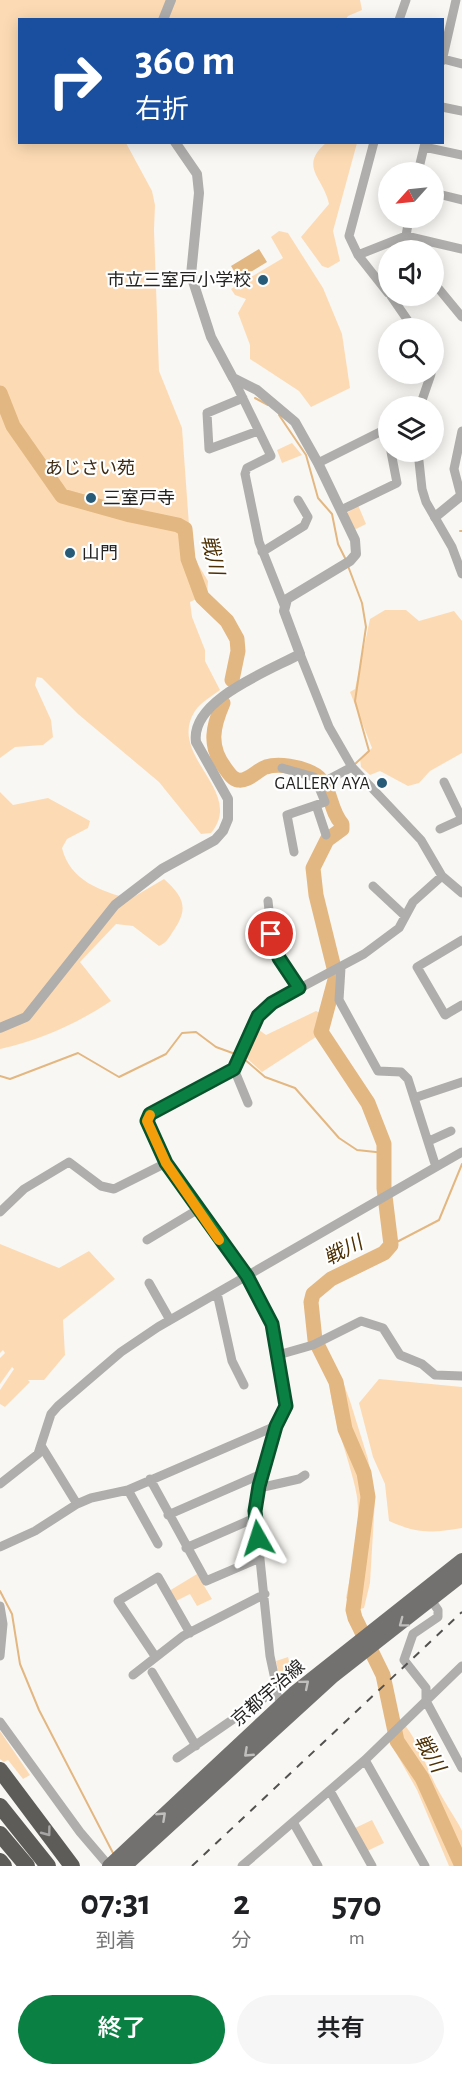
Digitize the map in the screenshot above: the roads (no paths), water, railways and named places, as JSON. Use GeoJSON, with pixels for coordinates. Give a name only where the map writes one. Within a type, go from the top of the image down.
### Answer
{"type":"FeatureCollection","features":[{"type":"Feature","properties":{"kind":"highway"},"geometry":{"type":"LineString","coordinates":[[0,1770],[72,1866]]}},
{"type":"Feature","properties":{"kind":"highway"},"geometry":{"type":"LineString","coordinates":[[0,1806],[48,1866]]}},
{"type":"Feature","properties":{"kind":"highway"},"geometry":{"type":"LineString","coordinates":[[0,1834],[27,1866]]}},
{"type":"Feature","properties":{"kind":"highway"},"geometry":{"type":"LineString","coordinates":[[0,1861],[4,1866]]}},
{"type":"Feature","properties":{"kind":"main road","name":"京都宇治線"},"geometry":{"type":"LineString","coordinates":[[428,1597],[462,1560]]}},
{"type":"Feature","properties":{"kind":"main road","name":"京都宇治線"},"geometry":{"type":"LineString","coordinates":[[117,1863],[287,1708],[360,1648],[428,1597],[462,1575]]}},
{"type":"Feature","properties":{"kind":"street"},"geometry":{"type":"LineString","coordinates":[[164,18],[171,0]]}},
{"type":"Feature","properties":{"kind":"street"},"geometry":{"type":"LineString","coordinates":[[400,18],[406,0]]}},
{"type":"Feature","properties":{"kind":"street"},"geometry":{"type":"LineString","coordinates":[[444,57],[457,16],[456,0]]}},
{"type":"Feature","properties":{"kind":"street"},"geometry":{"type":"LineString","coordinates":[[444,60],[462,64]]}},
{"type":"Feature","properties":{"kind":"street"},"geometry":{"type":"LineString","coordinates":[[444,107],[462,111]]}},
{"type":"Feature","properties":{"kind":"street"},"geometry":{"type":"LineString","coordinates":[[176,144],[197,174],[200,193],[191,275],[202,314],[271,456],[248,468],[245,474],[262,552],[284,605],[284,611],[300,654],[329,727],[352,767],[421,840],[442,876],[462,892]]}},
{"type":"Feature","properties":{"kind":"street"},"geometry":{"type":"LineString","coordinates":[[373,144],[349,236],[358,255],[378,279]]}},
{"type":"Feature","properties":{"kind":"street"},"geometry":{"type":"LineString","coordinates":[[420,162],[424,145],[462,155]]}},
{"type":"Feature","properties":{"kind":"street"},"geometry":{"type":"LineString","coordinates":[[444,196],[462,200]]}},
{"type":"Feature","properties":{"kind":"street"},"geometry":{"type":"LineString","coordinates":[[407,228],[407,240]]}},
{"type":"Feature","properties":{"kind":"street"},"geometry":{"type":"LineString","coordinates":[[358,255],[406,236],[462,249]]}},
{"type":"Feature","properties":{"kind":"street"},"geometry":{"type":"LineString","coordinates":[[444,295],[462,317]]}},
{"type":"Feature","properties":{"kind":"street"},"geometry":{"type":"LineString","coordinates":[[233,378],[256,390],[284,410],[303,434],[357,547],[356,554],[346,564],[294,592],[284,605]]}},
{"type":"Feature","properties":{"kind":"street"},"geometry":{"type":"LineString","coordinates":[[243,398],[207,413],[209,449],[258,431]]}},
{"type":"Feature","properties":{"kind":"street"},"geometry":{"type":"LineString","coordinates":[[435,517],[462,495],[454,469],[462,431]]}},
{"type":"Feature","properties":{"kind":"street"},"geometry":{"type":"LineString","coordinates":[[318,463],[378,433]]}},
{"type":"Feature","properties":{"kind":"street"},"geometry":{"type":"LineString","coordinates":[[341,510],[397,483],[393,462]]}},
{"type":"Feature","properties":{"kind":"street"},"geometry":{"type":"LineString","coordinates":[[419,462],[422,489],[452,547],[462,574]]}},
{"type":"Feature","properties":{"kind":"street"},"geometry":{"type":"LineString","coordinates":[[262,552],[304,525],[308,517],[298,500]]}},
{"type":"Feature","properties":{"kind":"street"},"geometry":{"type":"LineString","coordinates":[[0,1028],[26,1017],[115,905],[162,869],[215,840],[223,831],[228,819],[228,799],[196,742],[195,733],[198,720],[205,711],[240,686],[300,654]]}},
{"type":"Feature","properties":{"kind":"street"},"geometry":{"type":"LineString","coordinates":[[321,783],[352,767]]}},
{"type":"Feature","properties":{"kind":"street"},"geometry":{"type":"LineString","coordinates":[[282,768],[314,777],[321,783],[325,802],[287,815],[294,852]]}},
{"type":"Feature","properties":{"kind":"street"},"geometry":{"type":"LineString","coordinates":[[440,829],[462,819],[444,782]]}},
{"type":"Feature","properties":{"kind":"street"},"geometry":{"type":"LineString","coordinates":[[316,805],[326,835]]}},
{"type":"Feature","properties":{"kind":"street"},"geometry":{"type":"LineString","coordinates":[[177,1758],[274,1691],[276,1684],[270,1656],[255,1518],[259,1488],[276,1426],[286,1406],[272,1324],[247,1276],[166,1163],[147,1121],[150,1114],[234,1069],[258,1016],[272,1003],[337,969],[399,928],[412,902],[442,876]]}},
{"type":"Feature","properties":{"kind":"street"},"geometry":{"type":"LineString","coordinates":[[373,886],[404,915]]}},
{"type":"Feature","properties":{"kind":"street"},"geometry":{"type":"LineString","coordinates":[[268,901],[271,934],[279,958],[299,988]]}},
{"type":"Feature","properties":{"kind":"street"},"geometry":{"type":"LineString","coordinates":[[462,940],[417,967],[445,1015],[462,1005]]}},
{"type":"Feature","properties":{"kind":"street"},"geometry":{"type":"LineString","coordinates":[[337,969],[339,1000],[378,1071],[401,1072],[408,1079],[436,1167]]}},
{"type":"Feature","properties":{"kind":"street"},"geometry":{"type":"LineString","coordinates":[[234,1069],[248,1103]]}},
{"type":"Feature","properties":{"kind":"street"},"geometry":{"type":"LineString","coordinates":[[414,1098],[462,1082]]}},
{"type":"Feature","properties":{"kind":"street"},"geometry":{"type":"LineString","coordinates":[[429,1141],[451,1131]]}},
{"type":"Feature","properties":{"kind":"street"},"geometry":{"type":"LineString","coordinates":[[0,1484],[31,1461],[42,1447],[51,1414],[58,1406],[121,1352],[170,1320],[462,1152]]}},
{"type":"Feature","properties":{"kind":"street"},"geometry":{"type":"LineString","coordinates":[[0,1212],[24,1189],[69,1162],[100,1186],[114,1189],[166,1163]]}},
{"type":"Feature","properties":{"kind":"street"},"geometry":{"type":"LineString","coordinates":[[147,1240],[197,1209]]}},
{"type":"Feature","properties":{"kind":"street"},"geometry":{"type":"LineString","coordinates":[[149,1283],[170,1320]]}},
{"type":"Feature","properties":{"kind":"street"},"geometry":{"type":"LineString","coordinates":[[217,1293],[232,1360],[244,1385]]}},
{"type":"Feature","properties":{"kind":"street"},"geometry":{"type":"LineString","coordinates":[[278,1355],[317,1344],[361,1321],[370,1322],[383,1328],[400,1354],[422,1364],[435,1375],[462,1376]]}},
{"type":"Feature","properties":{"kind":"street"},"geometry":{"type":"LineString","coordinates":[[0,1547],[36,1531],[77,1504],[91,1498],[128,1490],[276,1426]]}},
{"type":"Feature","properties":{"kind":"street"},"geometry":{"type":"LineString","coordinates":[[42,1447],[77,1504]]}},
{"type":"Feature","properties":{"kind":"street"},"geometry":{"type":"LineString","coordinates":[[168,1515],[264,1473]]}},
{"type":"Feature","properties":{"kind":"street"},"geometry":{"type":"LineString","coordinates":[[259,1488],[304,1475]]}},
{"type":"Feature","properties":{"kind":"street"},"geometry":{"type":"LineString","coordinates":[[150,1479],[206,1581],[260,1558]]}},
{"type":"Feature","properties":{"kind":"street"},"geometry":{"type":"LineString","coordinates":[[128,1490],[158,1544]]}},
{"type":"Feature","properties":{"kind":"street"},"geometry":{"type":"LineString","coordinates":[[186,1548],[255,1518]]}},
{"type":"Feature","properties":{"kind":"street"},"geometry":{"type":"LineString","coordinates":[[156,1656],[118,1601],[158,1577],[190,1633]]}},
{"type":"Feature","properties":{"kind":"street"},"geometry":{"type":"LineString","coordinates":[[133,1675],[190,1633],[265,1594]]}},
{"type":"Feature","properties":{"kind":"street"},"geometry":{"type":"LineString","coordinates":[[428,1597],[438,1610],[438,1617],[413,1634],[404,1660],[426,1688],[426,1701],[462,1768]]}},
{"type":"Feature","properties":{"kind":"street"},"geometry":{"type":"LineString","coordinates":[[0,1606],[3,1624],[0,1656]]}},
{"type":"Feature","properties":{"kind":"street"},"geometry":{"type":"LineString","coordinates":[[242,1866],[365,1760],[462,1666]]}},
{"type":"Feature","properties":{"kind":"street"},"geometry":{"type":"LineString","coordinates":[[151,1673],[196,1746]]}},
{"type":"Feature","properties":{"kind":"street"},"geometry":{"type":"LineString","coordinates":[[274,1691],[287,1708]]}},
{"type":"Feature","properties":{"kind":"street"},"geometry":{"type":"LineString","coordinates":[[0,1722],[80,1832],[117,1863]]}},
{"type":"Feature","properties":{"kind":"street"},"geometry":{"type":"LineString","coordinates":[[365,1760],[425,1866]]}},
{"type":"Feature","properties":{"kind":"street"},"geometry":{"type":"LineString","coordinates":[[330,1791],[372,1866]]}},
{"type":"Feature","properties":{"kind":"street"},"geometry":{"type":"LineString","coordinates":[[294,1822],[316,1863],[307,1866]]}},
{"type":"Feature","properties":{"kind":"waterway","name":"戦川"},"geometry":{"type":"LineString","coordinates":[[0,393],[13,426],[62,496],[130,515],[178,525],[185,529],[188,559],[202,597],[227,621],[237,639],[238,651],[232,680]]}},
{"type":"Feature","properties":{"kind":"waterway"},"geometry":{"type":"LineString","coordinates":[[255,398],[268,405]]}},
{"type":"Feature","properties":{"kind":"waterway"},"geometry":{"type":"LineString","coordinates":[[279,415],[306,455],[318,498],[332,514],[338,544],[345,558]]}},
{"type":"Feature","properties":{"kind":"waterway"},"geometry":{"type":"LineString","coordinates":[[348,566],[362,603],[366,627],[355,701],[369,751],[355,764]]}},
{"type":"Feature","properties":{"kind":"waterway","name":"戦川"},"geometry":{"type":"LineString","coordinates":[[223,703],[215,728],[214,744],[220,760],[230,775],[242,780],[266,767],[277,765],[312,773],[327,789],[334,811],[342,824],[342,829],[327,840],[313,868],[316,895],[336,976],[321,1032],[368,1103],[384,1144],[384,1188],[391,1245],[384,1253],[331,1279],[313,1294],[311,1302],[315,1340],[336,1382],[345,1429],[364,1473],[368,1497],[353,1610],[355,1618],[383,1675],[397,1741],[422,1778],[462,1866]]}},
{"type":"Feature","properties":{"kind":"waterway"},"geometry":{"type":"LineString","coordinates":[[0,1076],[10,1079],[78,1053],[119,1077],[166,1054],[182,1033],[196,1032],[216,1047],[238,1055]]}},
{"type":"Feature","properties":{"kind":"waterway"},"geometry":{"type":"LineString","coordinates":[[243,1058],[265,1077],[295,1088],[339,1138],[357,1150],[385,1153]]}},
{"type":"Feature","properties":{"kind":"waterway"},"geometry":{"type":"LineString","coordinates":[[391,1245],[439,1220],[462,1164]]}},
{"type":"Feature","properties":{"kind":"waterway"},"geometry":{"type":"LineString","coordinates":[[0,1591],[12,1614],[20,1664],[39,1710],[113,1853]]}},
{"type":"Feature","properties":{"kind":"railway"},"geometry":{"type":"LineString","coordinates":[[192,1866],[462,1612]]}},
{"type":"Feature","properties":{"kind":"place","name":"市立三室戸小学校"},"geometry":{"type":"Point","coordinates":[263,280]}},
{"type":"Feature","properties":{"kind":"place","name":"三室戸寺"},"geometry":{"type":"Point","coordinates":[91,498]}},
{"type":"Feature","properties":{"kind":"place","name":"山門"},"geometry":{"type":"Point","coordinates":[70,553]}},
{"type":"Feature","properties":{"kind":"place","name":"GALLERY AYA"},"geometry":{"type":"Point","coordinates":[382,783]}},
{"type":"Feature","properties":{"kind":"park label","name":"あじさい苑"},"geometry":{"type":"Point","coordinates":[90,468]}}]}
